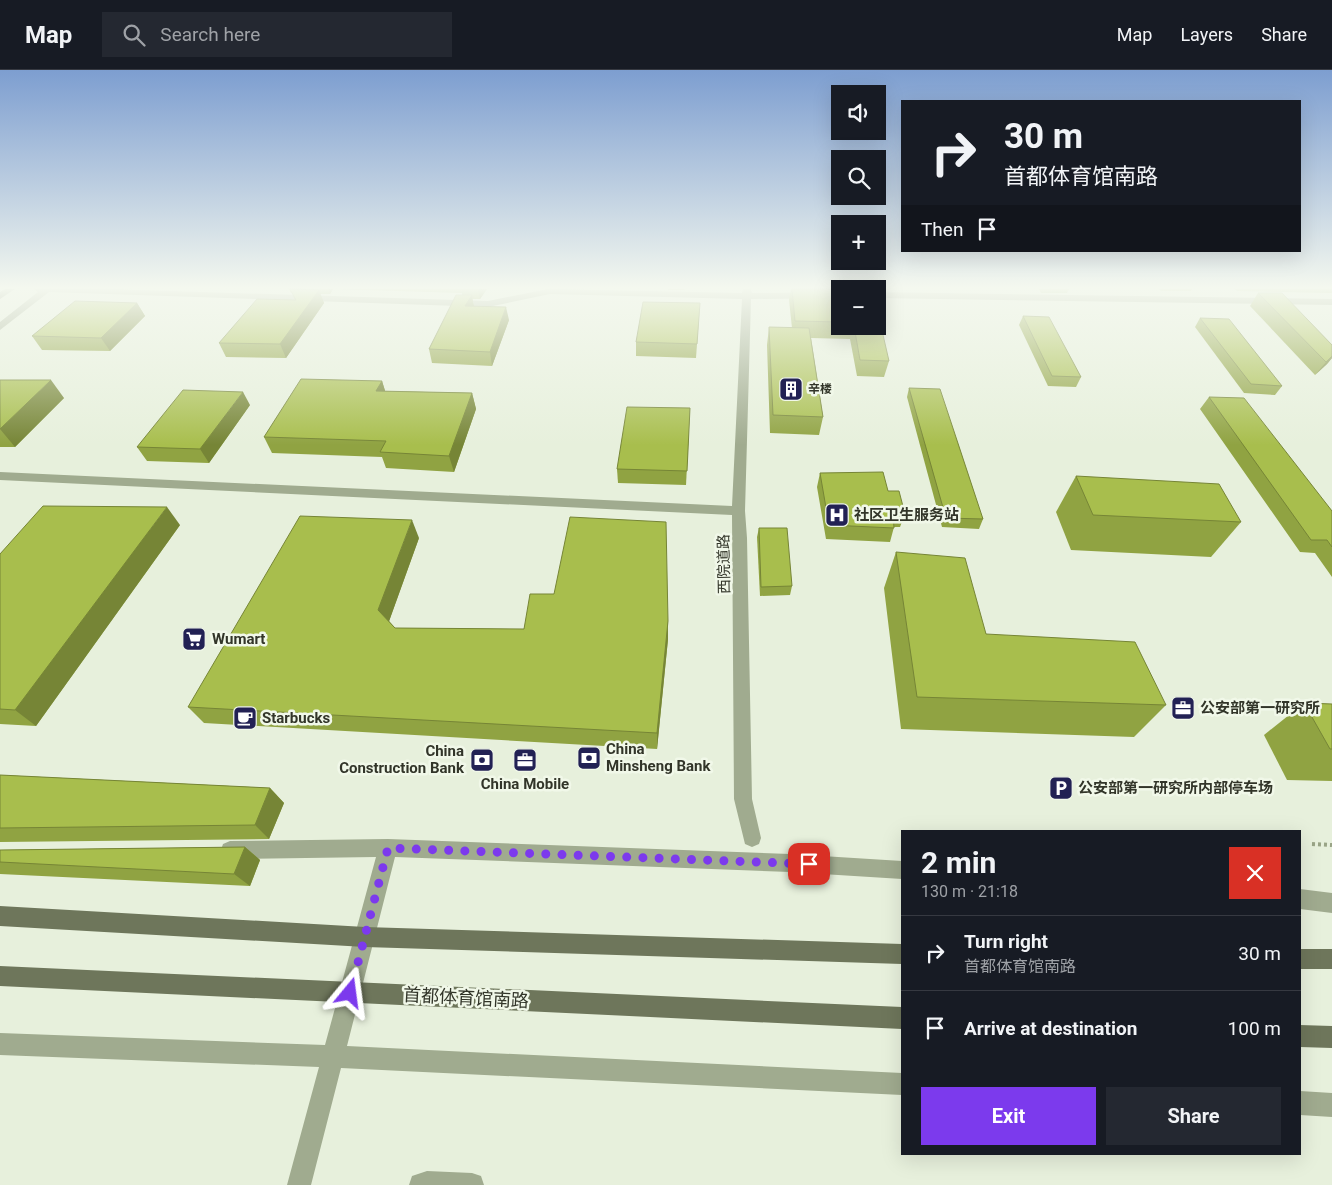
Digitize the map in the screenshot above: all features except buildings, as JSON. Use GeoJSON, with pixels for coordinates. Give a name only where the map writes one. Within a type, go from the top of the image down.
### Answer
{"type":"FeatureCollection","features":[{"type":"Feature","properties":{"kind":"main road"},"geometry":{"type":"LineString","coordinates":[[0,916],[365,937],[901,954]]}},
{"type":"Feature","properties":{"kind":"main road"},"geometry":{"type":"LineString","coordinates":[[1301,959],[1332,959]]}},
{"type":"Feature","properties":{"kind":"main road","name":"首都体育馆南路"},"geometry":{"type":"LineString","coordinates":[[0,976],[901,1018]]}},
{"type":"Feature","properties":{"kind":"main road"},"geometry":{"type":"LineString","coordinates":[[1301,1036],[1332,1038]]}},
{"type":"Feature","properties":{"kind":"street","name":"西院道路"},"geometry":{"type":"LineString","coordinates":[[746,341],[738,512],[740,538],[743,799],[752,838]]}},
{"type":"Feature","properties":{"kind":"street"},"geometry":{"type":"LineString","coordinates":[[0,476],[738,512]]}},
{"type":"Feature","properties":{"kind":"street"},"geometry":{"type":"LineString","coordinates":[[299,1185],[388,848]]}},
{"type":"Feature","properties":{"kind":"street"},"geometry":{"type":"LineString","coordinates":[[209,850],[388,848],[790,863],[901,870]]}},
{"type":"Feature","properties":{"kind":"street"},"geometry":{"type":"LineString","coordinates":[[1301,899],[1332,903]]}},
{"type":"Feature","properties":{"kind":"street"},"geometry":{"type":"LineString","coordinates":[[0,1044],[333,1056],[901,1084]]}},
{"type":"Feature","properties":{"kind":"street"},"geometry":{"type":"LineString","coordinates":[[1301,1103],[1332,1105]]}},
{"type":"Feature","properties":{"kind":"street"},"geometry":{"type":"LineString","coordinates":[[421,1185],[427,1183],[472,1185]]}},
{"type":"Feature","properties":{"kind":"path"},"geometry":{"type":"LineString","coordinates":[[1312,844],[1332,845]]}},
{"type":"Feature","properties":{"kind":"place","name":"辛楼"},"geometry":{"type":"Point","coordinates":[791,389]}},
{"type":"Feature","properties":{"kind":"place","name":"社区卫生服务站"},"geometry":{"type":"Point","coordinates":[837,515]}},
{"type":"Feature","properties":{"kind":"place","name":"Wumart"},"geometry":{"type":"Point","coordinates":[194,639]}},
{"type":"Feature","properties":{"kind":"place","name":"公安部第一研究所"},"geometry":{"type":"Point","coordinates":[1183,708]}},
{"type":"Feature","properties":{"kind":"place","name":"Starbucks"},"geometry":{"type":"Point","coordinates":[245,718]}},
{"type":"Feature","properties":{"kind":"place","name":"China Minsheng Bank"},"geometry":{"type":"Point","coordinates":[589,758]}},
{"type":"Feature","properties":{"kind":"place","name":"China Construction Bank"},"geometry":{"type":"Point","coordinates":[482,760]}},
{"type":"Feature","properties":{"kind":"place","name":"China Mobile"},"geometry":{"type":"Point","coordinates":[525,760]}},
{"type":"Feature","properties":{"kind":"place","name":"公安部第一研究所内部停车场"},"geometry":{"type":"Point","coordinates":[1061,788]}},
{"type":"Feature","properties":{"kind":"route"},"geometry":{"type":"LineString","coordinates":[[350,993],[388,848],[809,864]]}}]}
